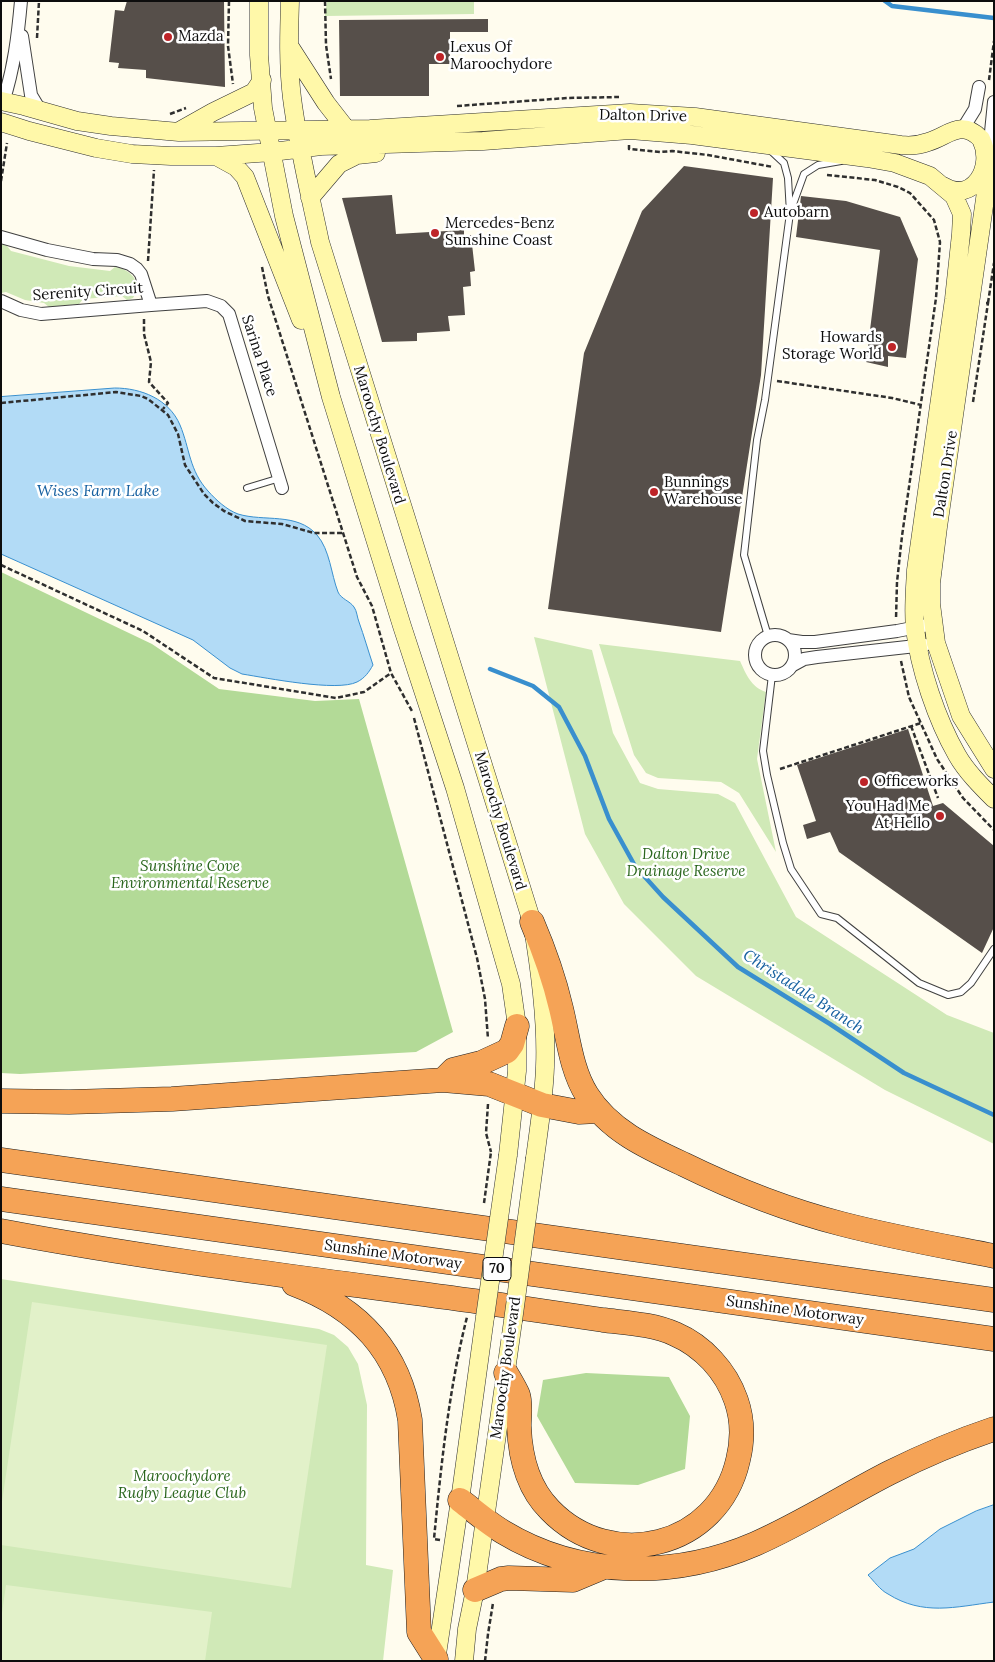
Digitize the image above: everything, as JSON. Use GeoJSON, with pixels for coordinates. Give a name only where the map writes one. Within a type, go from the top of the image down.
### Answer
{"type":"FeatureCollection","features":[{"type":"Feature","properties":{"kind":"highway"},"geometry":{"type":"LineString","coordinates":[[532,922],[548,962],[579,1079],[585,1093],[607,1121],[655,1151],[767,1200],[840,1224],[879,1234],[994,1256]]}},
{"type":"Feature","properties":{"kind":"highway"},"geometry":{"type":"LineString","coordinates":[[443,1080],[453,1070],[481,1063],[507,1051],[512,1044],[517,1026]]}},
{"type":"Feature","properties":{"kind":"highway"},"geometry":{"type":"LineString","coordinates":[[1,1101],[69,1102],[172,1099],[443,1080],[489,1084],[542,1105],[579,1112],[598,1111]]}},
{"type":"Feature","properties":{"kind":"highway"},"geometry":{"type":"LineString","coordinates":[[1,1160],[994,1300]]}},
{"type":"Feature","properties":{"kind":"highway","name":"Sunshine Motorway"},"geometry":{"type":"LineString","coordinates":[[1,1199],[994,1339]]}},
{"type":"Feature","properties":{"kind":"highway"},"geometry":{"type":"LineString","coordinates":[[1,1231],[153,1257],[666,1330],[678,1335],[702,1351],[713,1361],[730,1384],[739,1410],[742,1438],[732,1481],[725,1494],[707,1516],[670,1539],[654,1543],[625,1545],[609,1544],[581,1534],[547,1508],[530,1479],[524,1464],[521,1446],[519,1397],[506,1374]]}},
{"type":"Feature","properties":{"kind":"highway"},"geometry":{"type":"LineString","coordinates":[[255,1270],[310,1290],[341,1307],[379,1342],[397,1371],[410,1420],[419,1632],[436,1660]]}},
{"type":"Feature","properties":{"kind":"highway"},"geometry":{"type":"LineString","coordinates":[[460,1500],[503,1532],[548,1554],[604,1567],[639,1569],[678,1567],[703,1562],[755,1544],[916,1460],[994,1429]]}},
{"type":"Feature","properties":{"kind":"highway"},"geometry":{"type":"LineString","coordinates":[[475,1590],[509,1578],[573,1580],[604,1567]]}},
{"type":"Feature","properties":{"kind":"main road","name":"Maroochy Boulevard"},"geometry":{"type":"LineString","coordinates":[[259,1],[263,108],[284,216],[331,397],[402,626],[458,797],[512,984],[517,1026],[515,1093],[499,1153],[485,1317],[436,1660]]}},
{"type":"Feature","properties":{"kind":"main road","name":"Maroochy Boulevard"},"geometry":{"type":"LineString","coordinates":[[290,1],[288,45],[296,130],[320,242],[532,922],[538,962],[546,1067],[542,1105],[506,1374],[464,1661]]}},
{"type":"Feature","properties":{"kind":"main road"},"geometry":{"type":"LineString","coordinates":[[288,45],[326,104],[347,130]]}},
{"type":"Feature","properties":{"kind":"main road"},"geometry":{"type":"LineString","coordinates":[[179,132],[213,112],[254,92],[262,80]]}},
{"type":"Feature","properties":{"kind":"main road","name":"Dalton Drive"},"geometry":{"type":"LineString","coordinates":[[2,104],[40,110],[77,121],[179,132],[347,130],[630,113],[695,117],[901,145],[928,142],[949,132],[962,130]]}},
{"type":"Feature","properties":{"kind":"main road","name":"Dalton Drive"},"geometry":{"type":"LineString","coordinates":[[1,122],[96,148],[132,154],[216,156],[321,146],[483,141],[630,130],[692,135],[862,158],[912,168],[930,176],[954,196],[958,203],[962,214],[962,234],[916,570],[915,628],[922,668],[941,723],[957,757],[982,788],[994,799]]}},
{"type":"Feature","properties":{"kind":"main road"},"geometry":{"type":"LineString","coordinates":[[962,130],[979,137],[985,145],[990,161]]}},
{"type":"Feature","properties":{"kind":"main road"},"geometry":{"type":"LineString","coordinates":[[310,198],[339,164],[357,155],[429,150],[483,141]]}},
{"type":"Feature","properties":{"kind":"main road"},"geometry":{"type":"LineString","coordinates":[[216,156],[236,167],[245,177],[331,397]]}},
{"type":"Feature","properties":{"kind":"main road","name":"Dalton Drive"},"geometry":{"type":"LineString","coordinates":[[942,186],[954,190],[969,189],[981,182],[986,176],[990,161]]}},
{"type":"Feature","properties":{"kind":"main road","name":"Dalton Drive"},"geometry":{"type":"LineString","coordinates":[[990,161],[938,528],[931,584],[931,604],[936,643],[961,716],[994,769]]}},
{"type":"Feature","properties":{"kind":"street"},"geometry":{"type":"LineString","coordinates":[[2,104],[9,82],[20,18],[21,1]]}},
{"type":"Feature","properties":{"kind":"street"},"geometry":{"type":"LineString","coordinates":[[20,18],[31,95],[40,110]]}},
{"type":"Feature","properties":{"kind":"street"},"geometry":{"type":"LineString","coordinates":[[962,130],[975,109],[984,83]]}},
{"type":"Feature","properties":{"kind":"street"},"geometry":{"type":"LineString","coordinates":[[990,161],[989,141],[994,102]]}},
{"type":"Feature","properties":{"kind":"street","name":"Serenity Circuit"},"geometry":{"type":"LineString","coordinates":[[1,237],[47,250],[117,260],[130,264],[141,274],[146,305],[40,314],[18,310],[1,301]]}},
{"type":"Feature","properties":{"kind":"street","name":"Sarina Place"},"geometry":{"type":"LineString","coordinates":[[146,305],[207,300],[217,303],[227,311],[232,321],[281,483]]}},
{"type":"Feature","properties":{"kind":"street"},"geometry":{"type":"LineString","coordinates":[[933,624],[815,642],[788,640],[779,635],[768,636],[757,646],[755,658],[761,670],[771,681],[804,659],[863,651],[918,647],[936,643]]}},
{"type":"Feature","properties":{"kind":"street"},"geometry":{"type":"LineString","coordinates":[[788,640],[794,648],[796,655],[793,665]]}},
{"type":"Feature","properties":{"kind":"lane"},"geometry":{"type":"LineString","coordinates":[[766,146],[784,163],[790,197],[790,213],[765,400],[757,440],[744,556],[768,636]]}},
{"type":"Feature","properties":{"kind":"lane"},"geometry":{"type":"LineString","coordinates":[[790,213],[804,174],[818,165],[862,158]]}},
{"type":"Feature","properties":{"kind":"lane"},"geometry":{"type":"LineString","coordinates":[[248,488],[281,483]]}},
{"type":"Feature","properties":{"kind":"lane"},"geometry":{"type":"LineString","coordinates":[[771,681],[763,751],[768,783],[791,869],[821,914],[837,918],[920,983],[948,995],[961,992],[971,983],[994,949]]}},
{"type":"Feature","properties":{"kind":"path"},"geometry":{"type":"LineString","coordinates":[[37,41],[39,1]]}},
{"type":"Feature","properties":{"kind":"path"},"geometry":{"type":"LineString","coordinates":[[229,1],[228,46],[233,88]]}},
{"type":"Feature","properties":{"kind":"path"},"geometry":{"type":"LineString","coordinates":[[326,1],[326,45],[331,81]]}},
{"type":"Feature","properties":{"kind":"path"},"geometry":{"type":"LineString","coordinates":[[984,83],[994,41]]}},
{"type":"Feature","properties":{"kind":"path"},"geometry":{"type":"LineString","coordinates":[[457,106],[602,96],[621,97]]}},
{"type":"Feature","properties":{"kind":"path"},"geometry":{"type":"LineString","coordinates":[[170,114],[188,107]]}},
{"type":"Feature","properties":{"kind":"path"},"geometry":{"type":"LineString","coordinates":[[1,181],[6,143]]}},
{"type":"Feature","properties":{"kind":"path"},"geometry":{"type":"LineString","coordinates":[[630,143],[629,149],[708,155],[769,165],[787,173]]}},
{"type":"Feature","properties":{"kind":"path"},"geometry":{"type":"LineString","coordinates":[[148,264],[154,170]]}},
{"type":"Feature","properties":{"kind":"path"},"geometry":{"type":"LineString","coordinates":[[804,174],[841,175],[875,180],[898,187],[910,193],[934,220],[940,242],[936,298],[902,536],[895,605]]}},
{"type":"Feature","properties":{"kind":"path"},"geometry":{"type":"LineString","coordinates":[[261,262],[268,296],[341,533],[357,577],[372,606],[392,673],[412,712],[467,918],[485,999],[488,1022],[488,1060]]}},
{"type":"Feature","properties":{"kind":"path"},"geometry":{"type":"LineString","coordinates":[[973,402],[994,263]]}},
{"type":"Feature","properties":{"kind":"path"},"geometry":{"type":"LineString","coordinates":[[983,303],[988,304]]}},
{"type":"Feature","properties":{"kind":"path"},"geometry":{"type":"LineString","coordinates":[[146,305],[143,312],[144,334],[151,362],[149,380],[168,403],[162,410]]}},
{"type":"Feature","properties":{"kind":"path"},"geometry":{"type":"LineString","coordinates":[[767,380],[921,404]]}},
{"type":"Feature","properties":{"kind":"path"},"geometry":{"type":"LineString","coordinates":[[1,403],[123,392],[141,396],[148,399],[168,415],[178,434],[185,465],[204,494],[224,511],[245,521],[282,524],[314,533],[341,533]]}},
{"type":"Feature","properties":{"kind":"path"},"geometry":{"type":"LineString","coordinates":[[1,565],[143,631],[214,678],[336,698],[364,692],[392,673]]}},
{"type":"Feature","properties":{"kind":"path"},"geometry":{"type":"LineString","coordinates":[[780,769],[921,723]]}},
{"type":"Feature","properties":{"kind":"path"},"geometry":{"type":"LineString","coordinates":[[911,726],[938,798]]}},
{"type":"Feature","properties":{"kind":"path"},"geometry":{"type":"LineString","coordinates":[[489,1084],[486,1133],[499,1153]]}},
{"type":"Feature","properties":{"kind":"green space"},"geometry":{"type":"Polygon","coordinates":[[[327,1],[474,1],[474,14],[325,16],[327,1]]]}},
{"type":"Feature","properties":{"kind":"green space"},"geometry":{"type":"Polygon","coordinates":[[[1,244],[7,246],[11,251],[69,266],[110,271],[115,267],[120,268],[127,271],[133,277],[138,289],[133,298],[127,300],[122,296],[83,299],[79,304],[49,307],[44,303],[25,300],[6,292],[1,293],[1,244]]]}},
{"type":"Feature","properties":{"kind":"green space","name":"Sunshine Cove Environmental Reserve"},"geometry":{"type":"Polygon","coordinates":[[[1,572],[152,644],[219,689],[315,701],[359,699],[453,1032],[416,1052],[20,1074],[1,1073],[1,572]]]}},
{"type":"Feature","properties":{"kind":"green space","name":"Dalton Drive Drainage Reserve"},"geometry":{"type":"Polygon","coordinates":[[[534,637],[592,650],[613,733],[640,783],[658,789],[718,794],[735,803],[796,917],[947,1015],[994,1033],[994,1144],[885,1090],[696,976],[624,904],[585,834],[534,637]]]}},
{"type":"Feature","properties":{"kind":"green space"},"geometry":{"type":"Polygon","coordinates":[[[599,644],[740,661],[756,687],[766,692],[757,759],[776,852],[739,793],[721,782],[658,778],[646,773],[634,755],[599,644]]]}},
{"type":"Feature","properties":{"kind":"green space","name":"Maroochydore Rugby League Club"},"geometry":{"type":"Polygon","coordinates":[[[1,1279],[319,1329],[334,1335],[348,1347],[358,1364],[367,1405],[366,1565],[393,1570],[383,1661],[1,1661],[1,1279]]]}},
{"type":"Feature","properties":{"kind":"green space"},"geometry":{"type":"Polygon","coordinates":[[[32,1302],[327,1345],[291,1588],[1,1545],[1,1508],[32,1302]]]}},
{"type":"Feature","properties":{"kind":"green space"},"geometry":{"type":"Polygon","coordinates":[[[586,1373],[669,1377],[690,1416],[685,1469],[638,1485],[575,1483],[537,1416],[543,1380],[586,1373]]]}},
{"type":"Feature","properties":{"kind":"green space"},"geometry":{"type":"Polygon","coordinates":[[[6,1585],[212,1612],[205,1661],[1,1661],[1,1620],[6,1585]]]}},
{"type":"Feature","properties":{"kind":"water","name":"Wises Farm Lake"},"geometry":{"type":"Polygon","coordinates":[[[115,388],[144,393],[169,408],[180,425],[197,475],[208,491],[226,507],[238,514],[290,520],[300,523],[317,535],[328,555],[338,592],[355,609],[373,665],[362,679],[347,685],[334,686],[242,674],[230,668],[193,640],[1,554],[1,397],[115,388]]]}},
{"type":"Feature","properties":{"kind":"water"},"geometry":{"type":"Polygon","coordinates":[[[994,1505],[994,1602],[927,1608],[901,1601],[885,1592],[868,1575],[890,1558],[914,1549],[940,1529],[976,1511],[994,1505]]]}},
{"type":"Feature","properties":{"kind":"building","name":"Mazda"},"geometry":{"type":"Polygon","coordinates":[[[127,1],[224,1],[225,87],[146,78],[146,70],[118,68],[119,63],[109,62],[115,10],[124,11],[127,1]]]}},
{"type":"Feature","properties":{"kind":"building","name":"Lexus Of Maroochydore"},"geometry":{"type":"Polygon","coordinates":[[[488,19],[488,32],[450,32],[450,64],[429,64],[429,96],[340,96],[339,20],[488,19]]]}},
{"type":"Feature","properties":{"kind":"building","name":"Bunnings Warehouse"},"geometry":{"type":"Polygon","coordinates":[[[684,166],[773,178],[761,375],[721,632],[548,609],[584,353],[642,211],[684,166]]]}},
{"type":"Feature","properties":{"kind":"building","name":"Mercedes-Benz Sunshine Coast"},"geometry":{"type":"Polygon","coordinates":[[[392,195],[396,234],[464,230],[464,235],[471,235],[475,271],[470,272],[471,286],[463,287],[465,315],[448,316],[450,331],[417,333],[417,341],[382,342],[342,198],[392,195]]]}},
{"type":"Feature","properties":{"kind":"building"},"geometry":{"type":"Polygon","coordinates":[[[801,196],[846,201],[900,217],[918,259],[906,358],[888,356],[888,367],[866,362],[880,250],[796,237],[801,196]]]}},
{"type":"Feature","properties":{"kind":"building"},"geometry":{"type":"Polygon","coordinates":[[[908,729],[933,806],[943,803],[994,846],[994,927],[982,953],[839,852],[830,832],[807,839],[803,825],[816,821],[797,765],[908,729]]]}},
{"type":"Feature","properties":{"kind":"waterway"},"geometry":{"type":"LineString","coordinates":[[885,1],[892,6],[994,18]]}},
{"type":"Feature","properties":{"kind":"waterway","name":"Christadale Branch"},"geometry":{"type":"LineString","coordinates":[[490,669],[533,686],[559,707],[585,756],[609,819],[635,866],[663,897],[738,967],[904,1073],[994,1115]]}},
{"type":"Feature","properties":{"kind":"place","name":"Mazda"},"geometry":{"type":"Point","coordinates":[168,37]}},
{"type":"Feature","properties":{"kind":"place","name":"Lexus Of Maroochydore"},"geometry":{"type":"Point","coordinates":[440,57]}},
{"type":"Feature","properties":{"kind":"place","name":"Autobarn"},"geometry":{"type":"Point","coordinates":[754,213]}},
{"type":"Feature","properties":{"kind":"place","name":"Mercedes-Benz Sunshine Coast"},"geometry":{"type":"Point","coordinates":[435,233]}},
{"type":"Feature","properties":{"kind":"place","name":"Howards Storage World"},"geometry":{"type":"Point","coordinates":[892,347]}},
{"type":"Feature","properties":{"kind":"place","name":"Bunnings Warehouse"},"geometry":{"type":"Point","coordinates":[654,492]}},
{"type":"Feature","properties":{"kind":"place","name":"Officeworks"},"geometry":{"type":"Point","coordinates":[864,782]}},
{"type":"Feature","properties":{"kind":"place","name":"You Had Me At Hello"},"geometry":{"type":"Point","coordinates":[940,816]}}]}
